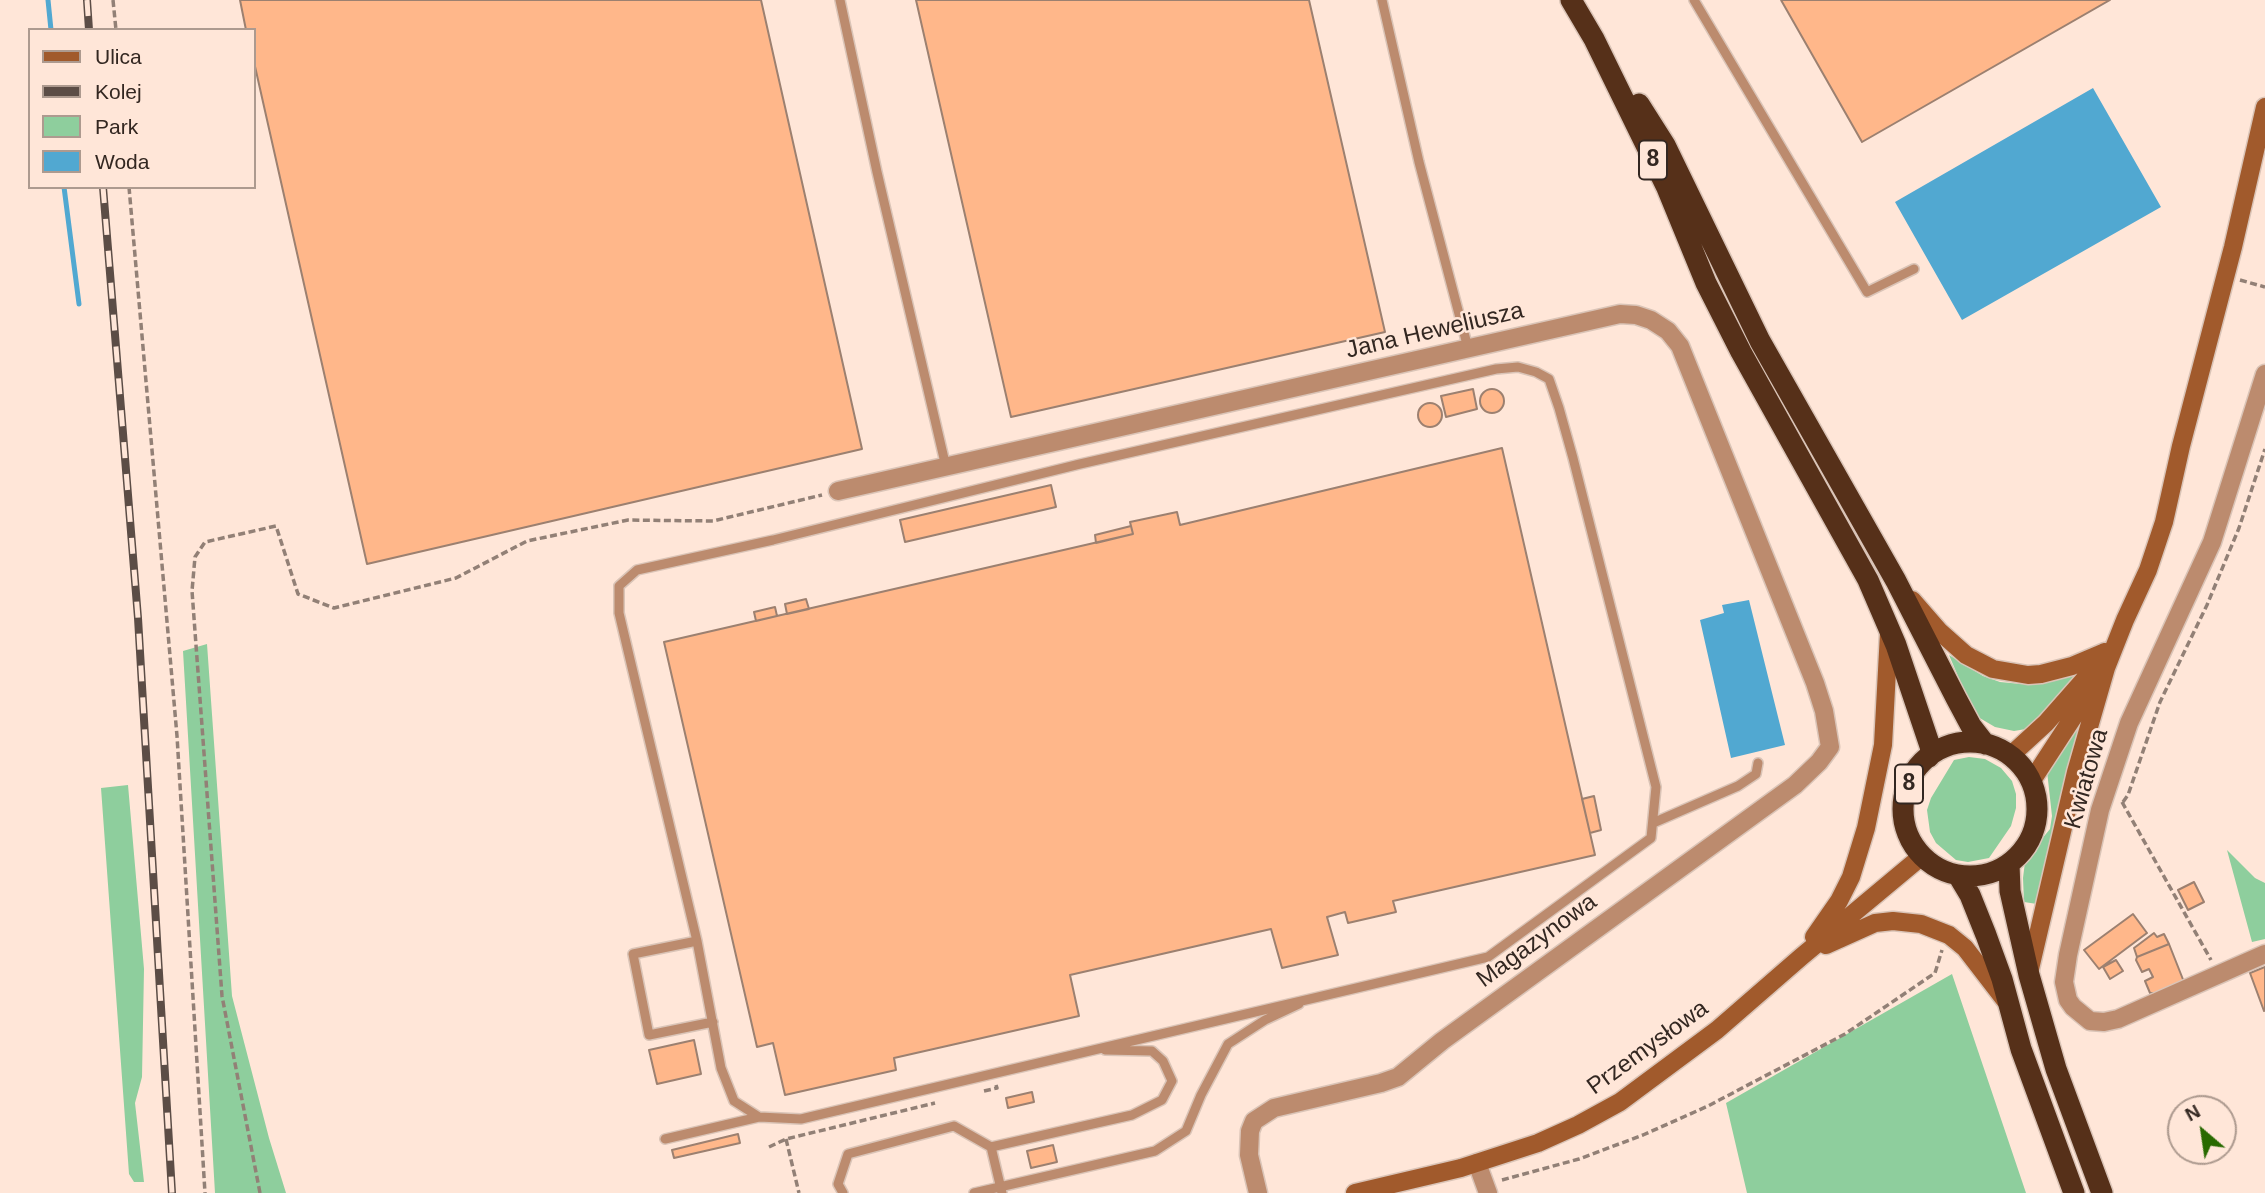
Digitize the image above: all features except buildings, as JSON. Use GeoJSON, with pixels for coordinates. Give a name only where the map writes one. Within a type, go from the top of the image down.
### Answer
{"type":"FeatureCollection","features":[{"type":"Feature","properties":{"kind":"highway","name":"8"},"geometry":{"type":"LineString","coordinates":[[1571,0],[1594,39],[1667,188],[1712,295],[1741,352],[1868,580],[1931,749],[1929,757]]}},
{"type":"Feature","properties":{"kind":"highway","name":"8"},"geometry":{"type":"LineString","coordinates":[[1594,39],[1618,70],[1665,145],[1760,341],[1896,581],[1971,726],[1985,744]]}},
{"type":"Feature","properties":{"kind":"highway","name":"8"},"geometry":{"type":"LineString","coordinates":[[1922,856],[1911,840],[1905,823],[1903,805],[1907,787],[1916,770],[1929,757],[1941,749],[1970,742],[1985,744],[2010,755],[2022,767],[2031,782],[2037,817],[2032,835],[2022,851],[2009,864]]}},
{"type":"Feature","properties":{"kind":"highway"},"geometry":{"type":"LineString","coordinates":[[1922,856],[1938,868],[1958,875],[1985,874],[2009,864],[2010,891],[2029,975],[2056,1069],[2102,1193]]}},
{"type":"Feature","properties":{"kind":"highway"},"geometry":{"type":"LineString","coordinates":[[1958,875],[1970,895],[1986,935],[2036,1092],[2074,1193]]}},
{"type":"Feature","properties":{"kind":"main road"},"geometry":{"type":"LineString","coordinates":[[2031,782],[2105,660],[2148,570],[2164,522],[2265,107]]}},
{"type":"Feature","properties":{"kind":"main road"},"geometry":{"type":"LineString","coordinates":[[1896,581],[1939,631],[1966,655],[1993,669],[2015,674],[2041,674],[2105,660]]}},
{"type":"Feature","properties":{"kind":"main road"},"geometry":{"type":"LineString","coordinates":[[1801,957],[1839,901],[1851,877],[1866,828],[1883,745],[1889,631]]}},
{"type":"Feature","properties":{"kind":"main road"},"geometry":{"type":"LineString","coordinates":[[2010,755],[2046,723],[2105,660]]}},
{"type":"Feature","properties":{"kind":"main road"},"geometry":{"type":"LineString","coordinates":[[2029,975],[2105,660]]}},
{"type":"Feature","properties":{"kind":"main road","name":"Przemysłowa"},"geometry":{"type":"LineString","coordinates":[[1355,1193],[1478,1163],[1538,1143],[1620,1102],[1717,1030],[1922,856]]}},
{"type":"Feature","properties":{"kind":"main road"},"geometry":{"type":"LineString","coordinates":[[1801,957],[1875,923],[1900,921],[1921,924],[1949,935],[1965,947],[2008,1004]]}},
{"type":"Feature","properties":{"kind":"street","name":"Jana Heweliusza"},"geometry":{"type":"LineString","coordinates":[[838,491],[1620,314],[1636,316],[1651,320],[1668,331],[1680,346],[1815,682]]}},
{"type":"Feature","properties":{"kind":"street","name":"Kwiatowa"},"geometry":{"type":"LineString","coordinates":[[2265,374],[2212,542],[2129,723],[2101,810],[2064,982],[2068,1000],[2073,1007],[2090,1021],[2104,1022],[2118,1019],[2265,954]]}},
{"type":"Feature","properties":{"kind":"street","name":"Magazynowa"},"geometry":{"type":"LineString","coordinates":[[1258,1193],[1249,1155],[1250,1131],[1254,1121],[1274,1108],[1398,1077],[1442,1041],[1803,778],[1830,747],[1824,711],[1815,682]]}},
{"type":"Feature","properties":{"kind":"street"},"geometry":{"type":"LineString","coordinates":[[1478,1163],[1492,1187]]}},
{"type":"Feature","properties":{"kind":"lane"},"geometry":{"type":"LineString","coordinates":[[840,0],[946,467]]}},
{"type":"Feature","properties":{"kind":"lane"},"geometry":{"type":"LineString","coordinates":[[1382,0],[1419,162],[1468,348]]}},
{"type":"Feature","properties":{"kind":"lane"},"geometry":{"type":"LineString","coordinates":[[1694,0],[1867,292],[1914,269]]}},
{"type":"Feature","properties":{"kind":"lane"},"geometry":{"type":"LineString","coordinates":[[665,1139],[760,1117],[801,1119],[1488,957],[1651,838],[1656,787],[1559,408],[1549,379],[1518,367],[1496,369],[1080,464],[772,540],[637,570],[618,586],[619,613],[697,941],[721,1068],[733,1101],[760,1117]]}},
{"type":"Feature","properties":{"kind":"lane"},"geometry":{"type":"LineString","coordinates":[[1653,823],[1738,786],[1756,774],[1758,763]]}},
{"type":"Feature","properties":{"kind":"lane"},"geometry":{"type":"LineString","coordinates":[[697,941],[633,954],[649,1035],[713,1022]]}},
{"type":"Feature","properties":{"kind":"lane"},"geometry":{"type":"LineString","coordinates":[[974,1193],[1002,1190],[1155,1151],[1186,1131],[1228,1044],[1265,1020],[1313,997]]}},
{"type":"Feature","properties":{"kind":"lane"},"geometry":{"type":"LineString","coordinates":[[843,1193],[838,1184],[848,1154],[954,1126],[991,1147],[1132,1115],[1162,1100],[1172,1081],[1163,1060],[1152,1051],[1089,1050]]}},
{"type":"Feature","properties":{"kind":"lane"},"geometry":{"type":"LineString","coordinates":[[991,1147],[1002,1190]]}},
{"type":"Feature","properties":{"kind":"path"},"geometry":{"type":"LineString","coordinates":[[113,0],[116,28]]}},
{"type":"Feature","properties":{"kind":"path"},"geometry":{"type":"LineString","coordinates":[[129,189],[177,736],[205,1193]]}},
{"type":"Feature","properties":{"kind":"path"},"geometry":{"type":"LineString","coordinates":[[2226,276],[2265,287]]}},
{"type":"Feature","properties":{"kind":"path"},"geometry":{"type":"LineString","coordinates":[[2123,802],[2128,795],[2160,702],[2207,605],[2239,528],[2265,449]]}},
{"type":"Feature","properties":{"kind":"path"},"geometry":{"type":"LineString","coordinates":[[260,1193],[222,996],[192,591],[195,557],[205,542],[276,526],[298,594],[334,608],[456,578],[527,541],[628,520],[713,521],[838,491]]}},
{"type":"Feature","properties":{"kind":"path"},"geometry":{"type":"LineString","coordinates":[[2110,799],[2123,802],[2219,975]]}},
{"type":"Feature","properties":{"kind":"path"},"geometry":{"type":"LineString","coordinates":[[1492,1187],[1580,1159],[1643,1135],[1708,1106],[1834,1040],[1936,973],[1945,942]]}},
{"type":"Feature","properties":{"kind":"path"},"geometry":{"type":"LineString","coordinates":[[975,1093],[997,1088],[994,1073]]}},
{"type":"Feature","properties":{"kind":"path"},"geometry":{"type":"LineString","coordinates":[[769,1147],[786,1139],[939,1102]]}},
{"type":"Feature","properties":{"kind":"path"},"geometry":{"type":"LineString","coordinates":[[786,1139],[799,1193]]}},
{"type":"Feature","properties":{"kind":"green space"},"geometry":{"type":"Polygon","coordinates":[[[207,644],[232,996],[286,1193],[215,1193],[183,651],[207,644]]]}},
{"type":"Feature","properties":{"kind":"green space"},"geometry":{"type":"Polygon","coordinates":[[[1949,655],[1983,676],[2000,682],[2021,684],[2058,680],[2083,670],[2037,724],[2014,731],[1995,727],[1978,717],[1949,655]]]}},
{"type":"Feature","properties":{"kind":"green space"},"geometry":{"type":"Polygon","coordinates":[[[2087,713],[2037,904],[2024,902],[2025,862],[2036,852],[2050,829],[2052,816],[2047,771],[2052,759],[2087,713]]]}},
{"type":"Feature","properties":{"kind":"green space"},"geometry":{"type":"Polygon","coordinates":[[[1969,757],[1985,759],[2001,768],[2012,781],[2016,808],[2011,826],[1989,858],[1968,862],[1956,860],[1936,843],[1930,832],[1927,810],[1931,798],[1954,760],[1969,757]]]}},
{"type":"Feature","properties":{"kind":"green space"},"geometry":{"type":"Polygon","coordinates":[[[128,785],[144,969],[142,1077],[135,1103],[144,1182],[134,1182],[129,1174],[101,788],[128,785]]]}},
{"type":"Feature","properties":{"kind":"green space"},"geometry":{"type":"Polygon","coordinates":[[[2227,850],[2255,878],[2265,883],[2265,939],[2252,942],[2227,850]]]}},
{"type":"Feature","properties":{"kind":"green space"},"geometry":{"type":"Polygon","coordinates":[[[1952,974],[2026,1193],[1747,1193],[1726,1103],[1952,974]]]}},
{"type":"Feature","properties":{"kind":"water"},"geometry":{"type":"Polygon","coordinates":[[[2093,88],[2161,207],[1962,320],[1895,202],[2093,88]]]}},
{"type":"Feature","properties":{"kind":"water"},"geometry":{"type":"Polygon","coordinates":[[[1749,600],[1785,745],[1731,758],[1700,620],[1724,613],[1722,605],[1749,600]]]}},
{"type":"Feature","properties":{"kind":"waterway"},"geometry":{"type":"LineString","coordinates":[[48,0],[51,28]]}},
{"type":"Feature","properties":{"kind":"waterway"},"geometry":{"type":"LineString","coordinates":[[64,189],[79,304]]}},
{"type":"Feature","properties":{"kind":"railway"},"geometry":{"type":"LineString","coordinates":[[87,0],[89,28]]}},
{"type":"Feature","properties":{"kind":"railway"},"geometry":{"type":"LineString","coordinates":[[103,189],[138,618],[172,1193]]}}]}
